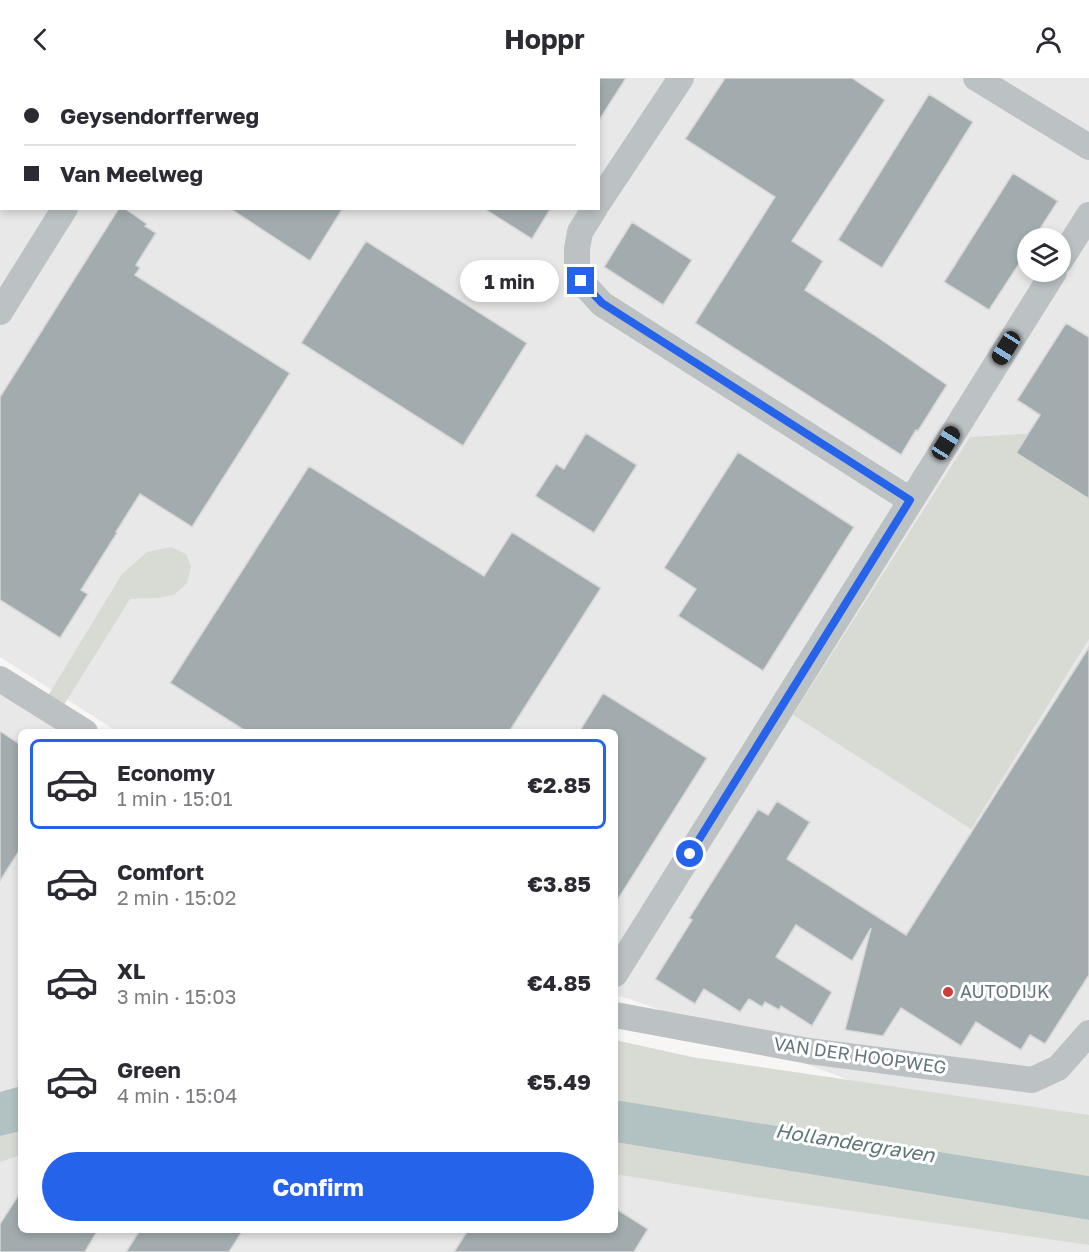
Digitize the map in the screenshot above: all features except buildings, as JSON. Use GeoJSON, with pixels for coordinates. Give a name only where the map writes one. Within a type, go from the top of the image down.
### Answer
{"type":"FeatureCollection","features":[{"type":"Feature","properties":{"kind":"street"},"geometry":{"type":"LineString","coordinates":[[600,200],[681,78]]}},
{"type":"Feature","properties":{"kind":"street"},"geometry":{"type":"LineString","coordinates":[[976,78],[1089,147]]}},
{"type":"Feature","properties":{"kind":"street"},"geometry":{"type":"LineString","coordinates":[[0,312],[64,210]]}},
{"type":"Feature","properties":{"kind":"street"},"geometry":{"type":"LineString","coordinates":[[594,210],[580,232],[577,265],[581,281],[602,303],[910,500]]}},
{"type":"Feature","properties":{"kind":"street"},"geometry":{"type":"LineString","coordinates":[[1071,244],[1089,215]]}},
{"type":"Feature","properties":{"kind":"street"},"geometry":{"type":"LineString","coordinates":[[618,969],[1048,282]]}},
{"type":"Feature","properties":{"kind":"street"},"geometry":{"type":"LineString","coordinates":[[0,679],[80,729]]}},
{"type":"Feature","properties":{"kind":"street","name":"VAN DER HOOPWEG"},"geometry":{"type":"LineString","coordinates":[[618,1015],[809,1050],[1032,1080],[1058,1068],[1089,1033]]}},
{"type":"Feature","properties":{"kind":"shaded area"},"geometry":{"type":"Polygon","coordinates":[[[600,78],[1089,78],[1089,1132],[930,1110],[618,996],[618,729],[113,729],[0,657],[0,210],[600,210],[600,78]]]}},
{"type":"Feature","properties":{"kind":"shaded area"},"geometry":{"type":"Polygon","coordinates":[[[1089,430],[1089,639],[971,829],[793,715],[970,437],[1089,430]]]}},
{"type":"Feature","properties":{"kind":"shaded area"},"geometry":{"type":"Polygon","coordinates":[[[171,547],[186,554],[191,566],[187,583],[174,595],[130,599],[62,708],[46,699],[122,574],[147,552],[171,547]]]}},
{"type":"Feature","properties":{"kind":"shaded area"},"geometry":{"type":"Polygon","coordinates":[[[0,688],[63,729],[18,729],[18,1233],[618,1233],[618,1068],[819,1185],[1089,1230],[1089,1252],[0,1252],[0,688]]]}},
{"type":"Feature","properties":{"kind":"shaded area"},"geometry":{"type":"Polygon","coordinates":[[[618,1041],[692,1057],[1089,1115],[1089,1176],[618,1100],[618,1041]]]}},
{"type":"Feature","properties":{"kind":"shaded area"},"geometry":{"type":"Polygon","coordinates":[[[18,1132],[18,1156],[0,1162],[0,1136],[18,1132]]]}},
{"type":"Feature","properties":{"kind":"shaded area"},"geometry":{"type":"Polygon","coordinates":[[[618,1142],[1089,1220],[1089,1245],[755,1197],[618,1174],[618,1142]]]}},
{"type":"Feature","properties":{"kind":"water"},"geometry":{"type":"Polygon","coordinates":[[[18,1087],[18,1132],[0,1136],[0,1092],[18,1087]]]}},
{"type":"Feature","properties":{"kind":"water","name":"Hollandergraven"},"geometry":{"type":"Polygon","coordinates":[[[618,1100],[1089,1176],[1089,1220],[618,1142],[618,1100]]]}},
{"type":"Feature","properties":{"kind":"place","name":"AUTODIJK"},"geometry":{"type":"Point","coordinates":[948,992]}},
{"type":"Feature","properties":{"kind":"route"},"geometry":{"type":"LineString","coordinates":[[581,281],[602,303],[910,500],[690,854]]}}]}
